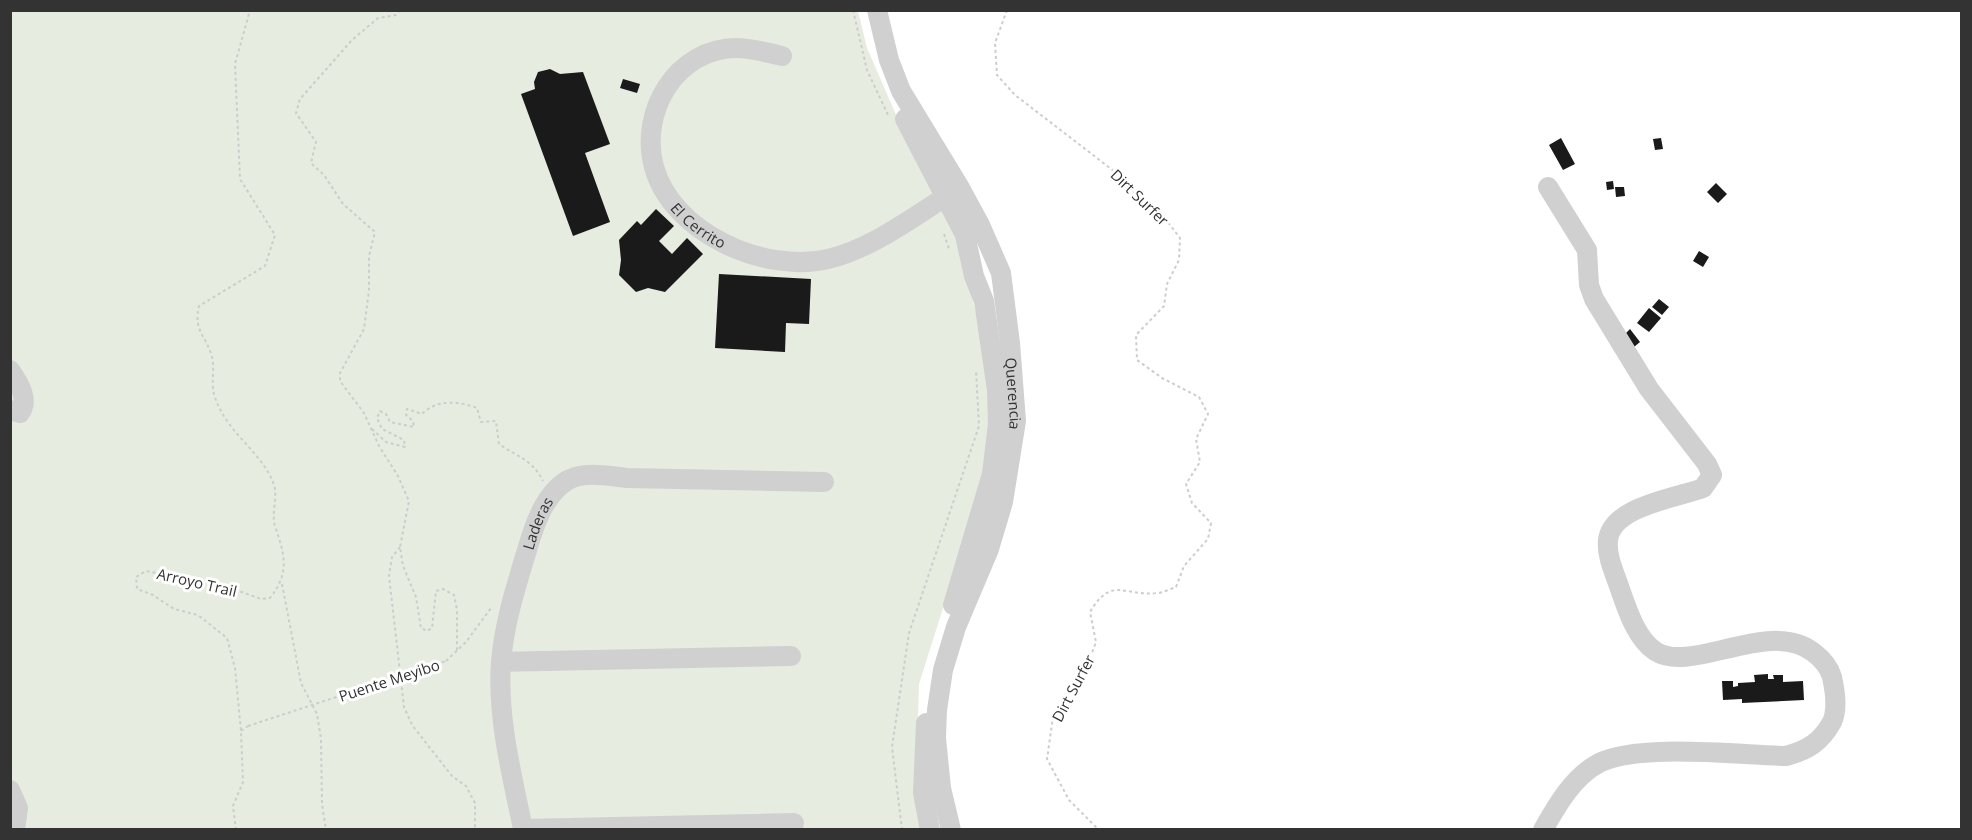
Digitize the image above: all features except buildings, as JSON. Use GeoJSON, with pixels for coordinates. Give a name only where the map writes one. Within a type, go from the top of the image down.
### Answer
{"type":"FeatureCollection","features":[{"type":"Feature","properties":{"kind":"street","name":"Querencia"},"geometry":{"type":"LineString","coordinates":[[863,10],[870,42],[880,70],[965,235],[974,276],[984,301],[997,390],[998,424],[990,484],[935,688],[923,750],[923,793],[930,830]]}},
{"type":"Feature","properties":{"kind":"street","name":"Querencia"},"geometry":{"type":"LineString","coordinates":[[877,10],[889,60],[946,196],[980,225],[1001,273],[1016,421],[1003,502],[989,549],[956,627],[935,688],[936,738],[941,788],[951,830]]}},
{"type":"Feature","properties":{"kind":"street","name":"El Cerrito"},"geometry":{"type":"LineString","coordinates":[[782,56],[737,48],[714,51],[693,61],[667,86],[653,117],[650,134],[651,149],[654,168],[661,183],[685,214],[722,242],[748,254],[788,263],[827,259],[846,254],[870,243],[946,196]]}},
{"type":"Feature","properties":{"kind":"street"},"geometry":{"type":"LineString","coordinates":[[1543,830],[1563,797],[1579,777],[1599,764],[1625,754],[1786,756],[1804,751],[1820,740],[1834,718],[1834,689],[1831,673],[1820,657],[1803,644],[1782,639],[1675,657],[1655,651],[1638,633],[1609,555],[1610,532],[1614,524],[1634,510],[1703,488],[1712,474],[1707,464],[1649,389],[1605,318],[1589,285],[1587,250],[1548,187]]}},
{"type":"Feature","properties":{"kind":"street"},"geometry":{"type":"LineString","coordinates":[[10,370],[20,385],[24,404],[20,413],[10,410]]}},
{"type":"Feature","properties":{"kind":"street","name":"Laderas"},"geometry":{"type":"LineString","coordinates":[[523,830],[505,738],[501,662],[513,594],[532,534],[550,496],[569,480],[595,475],[627,478],[824,482]]}},
{"type":"Feature","properties":{"kind":"street"},"geometry":{"type":"LineString","coordinates":[[501,662],[790,656]]}},
{"type":"Feature","properties":{"kind":"street"},"geometry":{"type":"LineString","coordinates":[[10,790],[18,808],[15,830]]}},
{"type":"Feature","properties":{"kind":"street"},"geometry":{"type":"LineString","coordinates":[[523,830],[794,824]]}},
{"type":"Feature","properties":{"kind":"path"},"geometry":{"type":"LineString","coordinates":[[250,10],[235,64],[240,179],[274,235],[265,266],[199,306],[195,322],[212,357],[214,394],[232,430],[257,457],[274,486],[274,522],[284,561],[282,583],[301,682],[316,714],[321,739],[322,804],[326,830]]}},
{"type":"Feature","properties":{"kind":"path"},"geometry":{"type":"LineString","coordinates":[[400,10],[396,15],[378,18],[352,40],[300,99],[296,112],[316,142],[312,163],[324,175],[343,204],[375,232],[369,256],[369,290],[364,329],[340,373],[340,381],[364,413],[409,501],[400,547],[403,566],[416,597],[422,628],[426,631],[432,628],[436,591],[443,589],[453,595],[457,610],[455,640],[457,651]]}},
{"type":"Feature","properties":{"kind":"path"},"geometry":{"type":"LineString","coordinates":[[853,10],[867,70],[891,122]]}},
{"type":"Feature","properties":{"kind":"path","name":"Dirt Surfer"},"geometry":{"type":"LineString","coordinates":[[1006,10],[995,43],[997,75],[1015,94],[1119,175],[1141,200],[1167,221],[1180,238],[1179,260],[1167,284],[1164,306],[1136,336],[1137,360],[1162,378],[1199,397],[1208,414],[1196,439],[1200,462],[1186,483],[1192,503],[1211,523],[1208,540],[1184,566],[1176,587],[1157,593],[1112,589],[1098,598],[1090,612],[1096,642],[1086,669],[1066,694],[1053,717],[1047,759],[1069,800],[1098,830]]}},
{"type":"Feature","properties":{"kind":"path"},"geometry":{"type":"LineString","coordinates":[[946,196],[953,259]]}},
{"type":"Feature","properties":{"kind":"path"},"geometry":{"type":"LineString","coordinates":[[902,830],[892,747],[909,633],[979,426],[976,370]]}},
{"type":"Feature","properties":{"kind":"path"},"geometry":{"type":"LineString","coordinates":[[370,427],[386,442],[405,447],[404,440],[382,429],[376,418],[380,411],[394,425],[414,427],[413,421],[406,416],[408,409],[422,414],[429,407],[459,401],[477,408],[482,422],[496,421],[499,444],[526,459],[537,470],[550,496]]}},
{"type":"Feature","properties":{"kind":"path"},"geometry":{"type":"LineString","coordinates":[[400,547],[392,557],[389,576],[404,707],[412,725],[452,776],[466,786],[475,803],[475,830]]}},
{"type":"Feature","properties":{"kind":"path","name":"Arroyo Trail"},"geometry":{"type":"LineString","coordinates":[[241,731],[235,668],[227,638],[198,615],[174,609],[153,595],[137,589],[136,577],[146,571],[225,586],[261,599],[270,598],[282,583]]}},
{"type":"Feature","properties":{"kind":"path","name":"Puente Meyibo"},"geometry":{"type":"LineString","coordinates":[[241,731],[248,726],[447,661],[498,601],[513,594]]}},
{"type":"Feature","properties":{"kind":"path"},"geometry":{"type":"LineString","coordinates":[[236,830],[233,806],[243,782],[241,731]]}},
{"type":"Feature","properties":{"kind":"shaded area"},"geometry":{"type":"Polygon","coordinates":[[[11,11],[858,11],[867,48],[897,117],[955,230],[983,341],[992,419],[982,485],[919,684],[916,788],[923,829],[11,829],[11,11]]]}}]}
